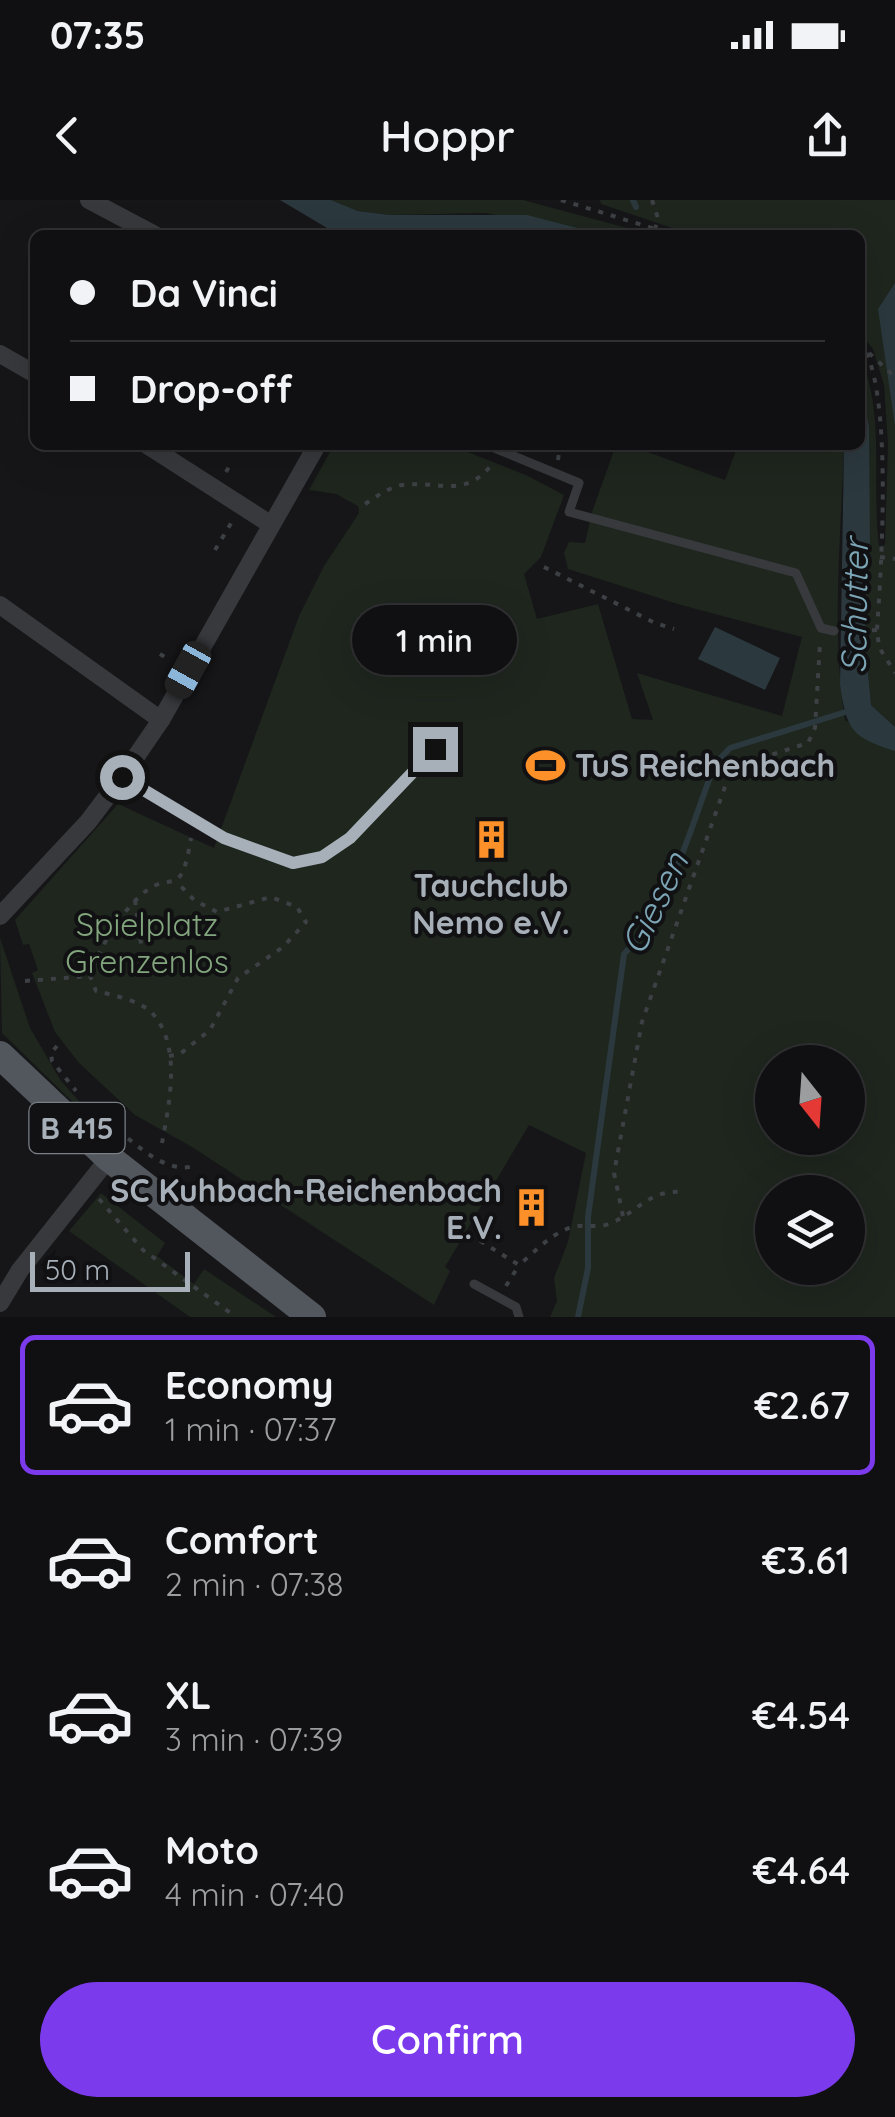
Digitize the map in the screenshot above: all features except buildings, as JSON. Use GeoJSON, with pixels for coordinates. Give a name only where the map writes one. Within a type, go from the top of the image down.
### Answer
{"type":"FeatureCollection","features":[{"type":"Feature","properties":{"kind":"main road","name":"B 415"},"geometry":{"type":"LineString","coordinates":[[0,1055],[109,1158],[312,1317]]}},
{"type":"Feature","properties":{"kind":"street"},"geometry":{"type":"LineString","coordinates":[[89,200],[146,230]]}},
{"type":"Feature","properties":{"kind":"street"},"geometry":{"type":"LineString","coordinates":[[0,354],[30,371]]}},
{"type":"Feature","properties":{"kind":"street"},"geometry":{"type":"LineString","coordinates":[[155,450],[270,524]]}},
{"type":"Feature","properties":{"kind":"street"},"geometry":{"type":"LineString","coordinates":[[0,916],[88,822],[122,777],[160,720],[314,450]]}},
{"type":"Feature","properties":{"kind":"street"},"geometry":{"type":"LineString","coordinates":[[0,605],[160,720]]}},
{"type":"Feature","properties":{"kind":"street"},"geometry":{"type":"LineString","coordinates":[[0,1303],[20,1270],[109,1158]]}},
{"type":"Feature","properties":{"kind":"lane"},"geometry":{"type":"LineString","coordinates":[[502,451],[578,483],[569,512],[796,573],[821,628],[834,631]]}},
{"type":"Feature","properties":{"kind":"lane"},"geometry":{"type":"LineString","coordinates":[[122,777],[224,838],[293,863],[322,857],[350,838],[435,749]]}},
{"type":"Feature","properties":{"kind":"lane"},"geometry":{"type":"LineString","coordinates":[[474,1284],[516,1307],[519,1317]]}},
{"type":"Feature","properties":{"kind":"path"},"geometry":{"type":"LineString","coordinates":[[561,200],[658,230]]}},
{"type":"Feature","properties":{"kind":"path"},"geometry":{"type":"LineString","coordinates":[[652,200],[658,218],[655,229]]}},
{"type":"Feature","properties":{"kind":"path"},"geometry":{"type":"LineString","coordinates":[[865,348],[895,378]]}},
{"type":"Feature","properties":{"kind":"path"},"geometry":{"type":"LineString","coordinates":[[869,353],[883,466],[876,630],[879,647],[895,673]]}},
{"type":"Feature","properties":{"kind":"path"},"geometry":{"type":"LineString","coordinates":[[366,504],[390,488],[407,484],[450,488],[466,484],[486,472],[502,451]]}},
{"type":"Feature","properties":{"kind":"path"},"geometry":{"type":"LineString","coordinates":[[226,472],[232,463]]}},
{"type":"Feature","properties":{"kind":"path"},"geometry":{"type":"LineString","coordinates":[[215,550],[242,506]]}},
{"type":"Feature","properties":{"kind":"path"},"geometry":{"type":"LineString","coordinates":[[880,557],[895,559]]}},
{"type":"Feature","properties":{"kind":"path"},"geometry":{"type":"LineString","coordinates":[[544,567],[674,629]]}},
{"type":"Feature","properties":{"kind":"path"},"geometry":{"type":"LineString","coordinates":[[623,1216],[614,1173],[642,1022],[726,781],[746,763],[808,743],[815,728],[821,628]]}},
{"type":"Feature","properties":{"kind":"path"},"geometry":{"type":"LineString","coordinates":[[861,630],[876,630]]}},
{"type":"Feature","properties":{"kind":"path"},"geometry":{"type":"LineString","coordinates":[[162,1143],[171,1096],[164,1031],[152,1012],[96,991],[90,976],[95,959],[118,919],[142,892],[177,882],[184,871],[194,820]]}},
{"type":"Feature","properties":{"kind":"path"},"geometry":{"type":"LineString","coordinates":[[168,1056],[180,1054],[210,1030],[238,978],[283,947],[306,922],[297,907],[271,898],[217,912],[194,900],[177,882]]}},
{"type":"Feature","properties":{"kind":"path"},"geometry":{"type":"LineString","coordinates":[[135,900],[141,944]]}},
{"type":"Feature","properties":{"kind":"path"},"geometry":{"type":"LineString","coordinates":[[25,981],[90,976]]}},
{"type":"Feature","properties":{"kind":"path"},"geometry":{"type":"LineString","coordinates":[[56,1046],[51,1053],[52,1061],[85,1100]]}},
{"type":"Feature","properties":{"kind":"path"},"geometry":{"type":"LineString","coordinates":[[96,1112],[168,1166],[182,1170],[195,1166]]}},
{"type":"Feature","properties":{"kind":"path"},"geometry":{"type":"LineString","coordinates":[[88,1186],[143,1250],[236,1317]]}},
{"type":"Feature","properties":{"kind":"path"},"geometry":{"type":"LineString","coordinates":[[500,1297],[519,1265],[554,1236],[576,1226],[598,1226],[623,1216],[666,1191],[683,1192]]}},
{"type":"Feature","properties":{"kind":"path"},"geometry":{"type":"LineString","coordinates":[[469,1234],[519,1265]]}},
{"type":"Feature","properties":{"kind":"green space"},"geometry":{"type":"Polygon","coordinates":[[[331,200],[523,200],[634,230],[577,230],[485,213],[390,215],[358,211],[331,200]]]}},
{"type":"Feature","properties":{"kind":"green space"},"geometry":{"type":"Polygon","coordinates":[[[600,200],[895,200],[895,727],[871,705],[865,639],[870,545],[865,370],[875,425],[879,546],[885,545],[888,444],[884,385],[873,349],[865,339],[865,230],[678,230],[601,204],[600,200]]]}},
{"type":"Feature","properties":{"kind":"green space","name":"Spielplatz Grenzenlos"},"geometry":{"type":"Polygon","coordinates":[[[331,450],[463,450],[526,475],[564,495],[541,557],[524,574],[537,619],[598,604],[632,719],[653,720],[637,673],[782,716],[802,637],[681,605],[568,569],[564,553],[569,542],[585,543],[614,450],[642,450],[725,480],[736,450],[844,450],[838,617],[845,720],[895,751],[895,1317],[550,1317],[557,1301],[554,1278],[568,1242],[586,1153],[529,1125],[445,1267],[450,1271],[434,1305],[192,1147],[135,1115],[79,1063],[55,1032],[32,973],[38,970],[29,944],[23,945],[15,920],[118,804],[214,848],[299,616],[324,566],[359,513],[358,506],[336,494],[309,490],[331,450]]]}},
{"type":"Feature","properties":{"kind":"green space"},"geometry":{"type":"Polygon","coordinates":[[[0,938],[30,1028],[61,1081],[87,1110],[83,1112],[2,1033],[0,938]]]}},
{"type":"Feature","properties":{"kind":"green space"},"geometry":{"type":"Polygon","coordinates":[[[101,1193],[165,1243],[157,1256],[194,1284],[204,1269],[276,1317],[190,1317],[69,1231],[101,1193]]]}},
{"type":"Feature","properties":{"kind":"water"},"geometry":{"type":"Polygon","coordinates":[[[280,200],[331,200],[358,211],[390,215],[527,215],[585,230],[330,230],[280,200]]]}},
{"type":"Feature","properties":{"kind":"water"},"geometry":{"type":"Polygon","coordinates":[[[895,283],[895,426],[878,309],[895,283]]]}},
{"type":"Feature","properties":{"kind":"water","name":"Schutter"},"geometry":{"type":"Polygon","coordinates":[[[865,407],[869,427],[870,545],[865,639],[871,705],[895,727],[895,751],[854,730],[845,712],[840,685],[844,450],[865,450],[865,407]]]}},
{"type":"Feature","properties":{"kind":"water"},"geometry":{"type":"Polygon","coordinates":[[[715,627],[780,658],[765,690],[698,659],[715,627]]]}},
{"type":"Feature","properties":{"kind":"waterway"},"geometry":{"type":"LineString","coordinates":[[633,200],[636,207]]}},
{"type":"Feature","properties":{"kind":"waterway","name":"Giesen"},"geometry":{"type":"LineString","coordinates":[[578,1317],[588,1268],[588,1217],[624,954],[641,934],[667,889],[715,764],[730,748],[852,710]]}},
{"type":"Feature","properties":{"kind":"place","name":"TuS Reichenbach"},"geometry":{"type":"Point","coordinates":[545,765]}},
{"type":"Feature","properties":{"kind":"place","name":"Tauchclub Nemo e.V."},"geometry":{"type":"Point","coordinates":[491,840]}},
{"type":"Feature","properties":{"kind":"place","name":"SC Kuhbach-Reichenbach E.V."},"geometry":{"type":"Point","coordinates":[532,1208]}},
{"type":"Feature","properties":{"kind":"route"},"geometry":{"type":"LineString","coordinates":[[122,777],[224,838],[293,863],[322,857],[350,838],[435,749]]}}]}
